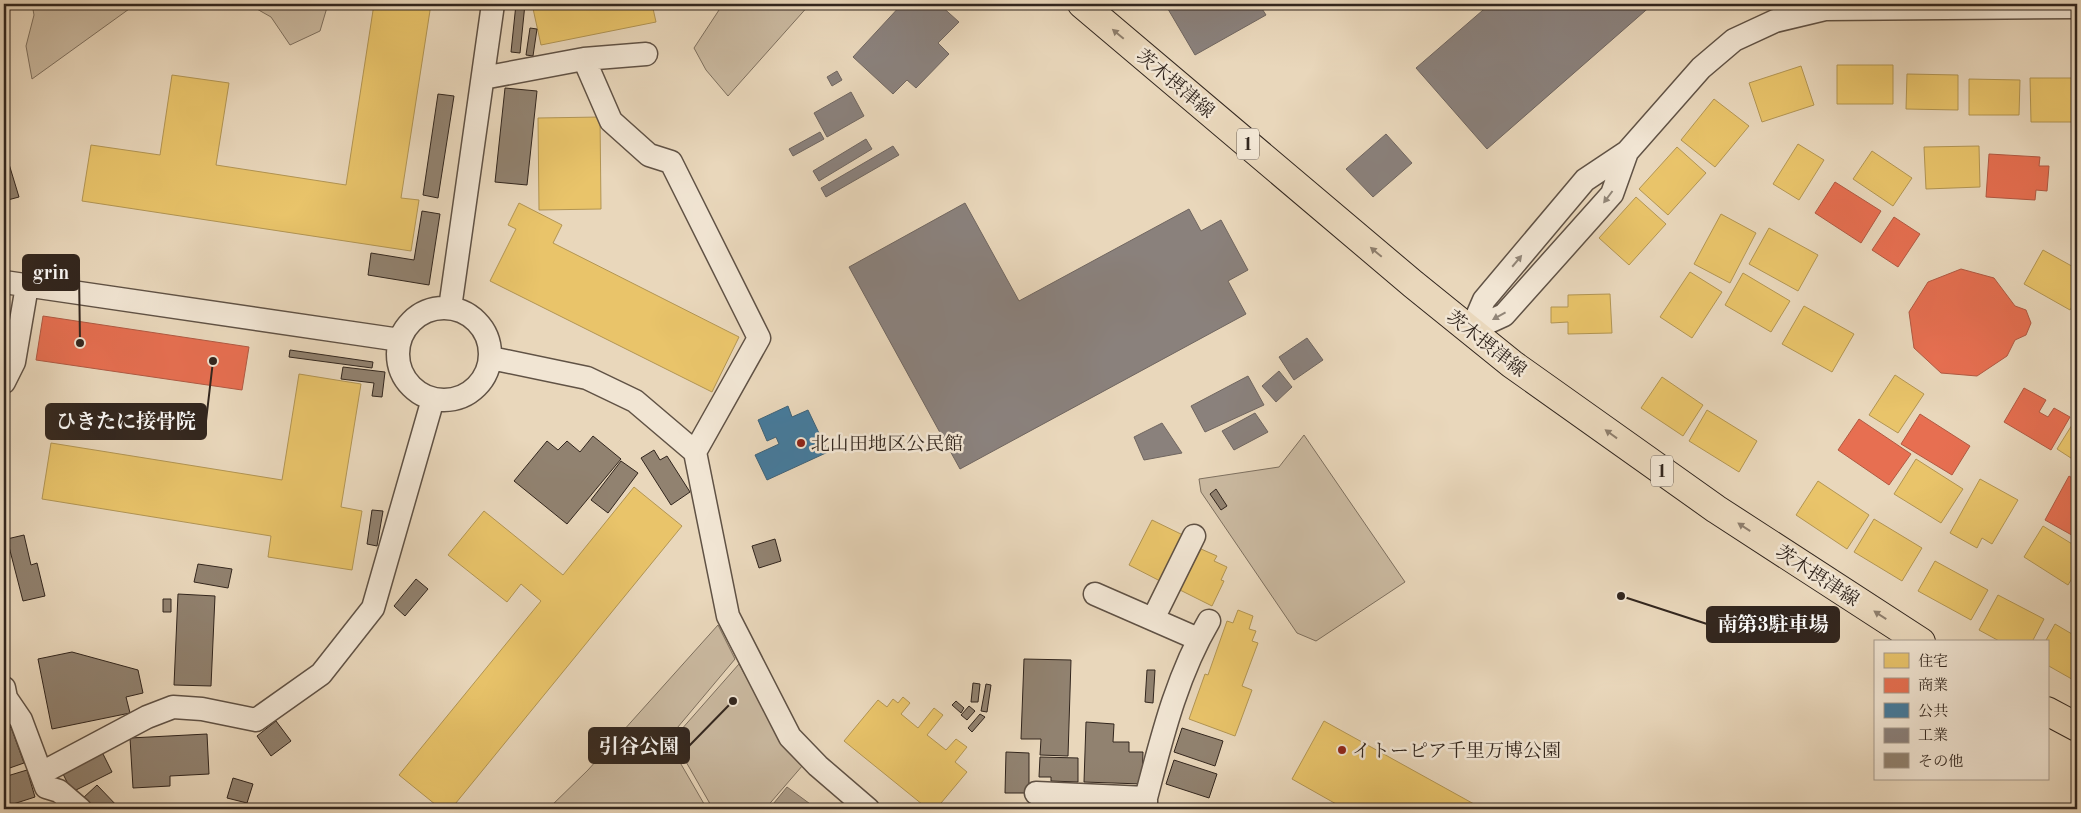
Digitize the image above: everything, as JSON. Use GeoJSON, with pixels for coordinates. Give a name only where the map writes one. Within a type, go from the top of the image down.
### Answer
{"type":"FeatureCollection","features":[{"type":"Feature","properties":{"kind":"main road","name":"茨木摂津線"},"geometry":{"type":"LineString","coordinates":[[1082,4],[1413,284],[1512,364],[1716,509],[1918,640]]}},
{"type":"Feature","properties":{"kind":"main road"},"geometry":{"type":"LineString","coordinates":[[2048,712],[2077,727]]}},
{"type":"Feature","properties":{"kind":"street"},"geometry":{"type":"LineString","coordinates":[[450,308],[493,4]]}},
{"type":"Feature","properties":{"kind":"street"},"geometry":{"type":"LineString","coordinates":[[1471,330],[1484,300],[1584,180],[1626,152],[1701,68],[1734,40],[1775,21],[1825,8],[2077,7]]}},
{"type":"Feature","properties":{"kind":"street"},"geometry":{"type":"LineString","coordinates":[[482,78],[584,59],[646,54]]}},
{"type":"Feature","properties":{"kind":"street"},"geometry":{"type":"LineString","coordinates":[[584,59],[611,122],[649,155],[671,162],[759,338],[695,452]]}},
{"type":"Feature","properties":{"kind":"street"},"geometry":{"type":"LineString","coordinates":[[1471,330],[1504,315],[1612,194],[1626,152]]}},
{"type":"Feature","properties":{"kind":"street"},"geometry":{"type":"LineString","coordinates":[[4,282],[400,340]]}},
{"type":"Feature","properties":{"kind":"street"},"geometry":{"type":"LineString","coordinates":[[4,382],[14,362],[27,286]]}},
{"type":"Feature","properties":{"kind":"street"},"geometry":{"type":"LineString","coordinates":[[437,308],[450,308],[464,312],[476,320],[485,331],[490,344],[491,358],[487,374],[478,387],[464,396],[449,400],[433,399],[419,393],[408,383],[400,370],[398,355],[400,340],[405,328],[414,318],[425,312],[437,308]]}},
{"type":"Feature","properties":{"kind":"street"},"geometry":{"type":"LineString","coordinates":[[491,358],[587,378],[635,401],[695,452],[728,616],[790,737],[818,766],[868,809]]}},
{"type":"Feature","properties":{"kind":"street"},"geometry":{"type":"LineString","coordinates":[[51,768],[147,717],[173,707],[202,709],[256,720],[321,674],[373,608],[433,399]]}},
{"type":"Feature","properties":{"kind":"street"},"geometry":{"type":"LineString","coordinates":[[1152,619],[1194,536]]}},
{"type":"Feature","properties":{"kind":"street"},"geometry":{"type":"LineString","coordinates":[[1036,793],[1146,804],[1170,709],[1203,630],[1152,619],[1095,594]]}},
{"type":"Feature","properties":{"kind":"street"},"geometry":{"type":"LineString","coordinates":[[4,695],[21,720],[46,787],[59,791],[80,809]]}},
{"type":"Feature","properties":{"kind":"shaded area"},"geometry":{"type":"Polygon","coordinates":[[[32,4],[136,4],[32,79],[26,46],[34,15],[32,4]]]}},
{"type":"Feature","properties":{"kind":"shaded area"},"geometry":{"type":"Polygon","coordinates":[[[248,4],[328,4],[320,31],[290,45],[271,17],[248,4]]]}},
{"type":"Feature","properties":{"kind":"shaded area"},"geometry":{"type":"Polygon","coordinates":[[[718,4],[810,4],[728,96],[706,70],[694,48],[719,10],[718,4]]]}},
{"type":"Feature","properties":{"kind":"shaded area"},"geometry":{"type":"Polygon","coordinates":[[[1304,435],[1405,582],[1316,641],[1297,633],[1201,492],[1199,479],[1279,467],[1304,435]]]}},
{"type":"Feature","properties":{"kind":"shaded area"},"geometry":{"type":"Polygon","coordinates":[[[718,625],[735,659],[667,740],[707,809],[548,809],[588,770],[718,625]]]}},
{"type":"Feature","properties":{"kind":"shaded area"},"geometry":{"type":"Polygon","coordinates":[[[739,664],[782,742],[803,765],[765,809],[713,809],[673,739],[739,664]]]}},
{"type":"Feature","properties":{"kind":"shaded area"},"geometry":{"type":"Polygon","coordinates":[[[787,787],[817,809],[769,809],[787,787]]]}},
{"type":"Feature","properties":{"kind":"building: 住宅"},"geometry":{"type":"Polygon","coordinates":[[[374,4],[431,4],[401,198],[419,200],[411,251],[82,201],[91,145],[160,155],[172,75],[229,83],[216,165],[346,185],[374,4]]]}},
{"type":"Feature","properties":{"kind":"building: 住宅"},"geometry":{"type":"Polygon","coordinates":[[[532,4],[652,4],[656,22],[541,45],[532,4]]]}},
{"type":"Feature","properties":{"kind":"building: 住宅"},"geometry":{"type":"Polygon","coordinates":[[[1837,65],[1893,65],[1893,104],[1837,104],[1837,65]]]}},
{"type":"Feature","properties":{"kind":"building: 住宅"},"geometry":{"type":"Polygon","coordinates":[[[1801,66],[1814,105],[1762,122],[1749,83],[1801,66]]]}},
{"type":"Feature","properties":{"kind":"building: 住宅"},"geometry":{"type":"Polygon","coordinates":[[[1907,74],[1958,75],[1958,110],[1906,109],[1907,74]]]}},
{"type":"Feature","properties":{"kind":"building: 住宅"},"geometry":{"type":"Polygon","coordinates":[[[2030,78],[2077,78],[2077,122],[2031,122],[2030,78]]]}},
{"type":"Feature","properties":{"kind":"building: 住宅"},"geometry":{"type":"Polygon","coordinates":[[[1969,79],[2020,80],[2019,115],[1969,115],[1969,79]]]}},
{"type":"Feature","properties":{"kind":"building: 住宅"},"geometry":{"type":"Polygon","coordinates":[[[1714,99],[1749,126],[1715,167],[1681,140],[1714,99]]]}},
{"type":"Feature","properties":{"kind":"building: 住宅"},"geometry":{"type":"Polygon","coordinates":[[[600,117],[601,209],[539,210],[538,118],[600,117]]]}},
{"type":"Feature","properties":{"kind":"building: 住宅"},"geometry":{"type":"Polygon","coordinates":[[[1798,144],[1824,160],[1799,200],[1773,184],[1798,144]]]}},
{"type":"Feature","properties":{"kind":"building: 住宅"},"geometry":{"type":"Polygon","coordinates":[[[1979,146],[1980,187],[1926,189],[1924,147],[1979,146]]]}},
{"type":"Feature","properties":{"kind":"building: 住宅"},"geometry":{"type":"Polygon","coordinates":[[[1677,147],[1706,173],[1668,215],[1639,189],[1677,147]]]}},
{"type":"Feature","properties":{"kind":"building: 住宅"},"geometry":{"type":"Polygon","coordinates":[[[1872,151],[1912,178],[1893,206],[1853,179],[1872,151]]]}},
{"type":"Feature","properties":{"kind":"building: 住宅"},"geometry":{"type":"Polygon","coordinates":[[[1636,197],[1666,224],[1629,265],[1599,238],[1636,197]]]}},
{"type":"Feature","properties":{"kind":"building: 住宅"},"geometry":{"type":"Polygon","coordinates":[[[519,203],[562,225],[553,243],[739,337],[712,392],[490,281],[516,229],[508,225],[519,203]]]}},
{"type":"Feature","properties":{"kind":"building: 住宅"},"geometry":{"type":"Polygon","coordinates":[[[1721,214],[1756,233],[1730,283],[1694,264],[1721,214]]]}},
{"type":"Feature","properties":{"kind":"building: 住宅"},"geometry":{"type":"Polygon","coordinates":[[[1769,228],[1818,255],[1798,291],[1749,264],[1769,228]]]}},
{"type":"Feature","properties":{"kind":"building: 住宅"},"geometry":{"type":"Polygon","coordinates":[[[2043,250],[2077,269],[2077,298],[2070,310],[2024,284],[2043,250]]]}},
{"type":"Feature","properties":{"kind":"building: 住宅"},"geometry":{"type":"Polygon","coordinates":[[[1690,272],[1722,292],[1692,338],[1660,317],[1690,272]]]}},
{"type":"Feature","properties":{"kind":"building: 住宅"},"geometry":{"type":"Polygon","coordinates":[[[1743,273],[1790,301],[1771,332],[1725,305],[1743,273]]]}},
{"type":"Feature","properties":{"kind":"building: 住宅"},"geometry":{"type":"Polygon","coordinates":[[[1610,294],[1612,333],[1568,334],[1568,322],[1551,323],[1551,307],[1568,307],[1568,295],[1610,294]]]}},
{"type":"Feature","properties":{"kind":"building: 住宅"},"geometry":{"type":"Polygon","coordinates":[[[1804,306],[1854,334],[1832,372],[1782,344],[1804,306]]]}},
{"type":"Feature","properties":{"kind":"building: 住宅"},"geometry":{"type":"Polygon","coordinates":[[[299,374],[361,384],[341,507],[362,511],[352,570],[268,557],[271,536],[42,499],[51,443],[282,480],[299,374]]]}},
{"type":"Feature","properties":{"kind":"building: 住宅"},"geometry":{"type":"Polygon","coordinates":[[[1895,375],[1924,394],[1898,433],[1869,415],[1895,375]]]}},
{"type":"Feature","properties":{"kind":"building: 住宅"},"geometry":{"type":"Polygon","coordinates":[[[1662,377],[1703,405],[1683,436],[1641,408],[1662,377]]]}},
{"type":"Feature","properties":{"kind":"building: 住宅"},"geometry":{"type":"Polygon","coordinates":[[[1707,410],[1757,441],[1739,472],[1689,441],[1707,410]]]}},
{"type":"Feature","properties":{"kind":"building: 住宅"},"geometry":{"type":"Polygon","coordinates":[[[2077,417],[2077,462],[2057,449],[2077,417]]]}},
{"type":"Feature","properties":{"kind":"building: 住宅"},"geometry":{"type":"Polygon","coordinates":[[[1916,459],[1963,489],[1941,523],[1894,494],[1916,459]]]}},
{"type":"Feature","properties":{"kind":"building: 住宅"},"geometry":{"type":"Polygon","coordinates":[[[1980,479],[2018,500],[1992,544],[1982,538],[1977,548],[1950,533],[1980,479]]]}},
{"type":"Feature","properties":{"kind":"building: 住宅"},"geometry":{"type":"Polygon","coordinates":[[[1818,481],[1869,515],[1847,549],[1796,515],[1818,481]]]}},
{"type":"Feature","properties":{"kind":"building: 住宅"},"geometry":{"type":"Polygon","coordinates":[[[634,487],[682,526],[451,809],[441,809],[399,775],[541,601],[521,584],[507,602],[448,555],[484,511],[563,575],[634,487]]]}},
{"type":"Feature","properties":{"kind":"building: 住宅"},"geometry":{"type":"Polygon","coordinates":[[[1874,519],[1922,548],[1902,581],[1854,552],[1874,519]]]}},
{"type":"Feature","properties":{"kind":"building: 住宅"},"geometry":{"type":"Polygon","coordinates":[[[1152,520],[1185,536],[1162,582],[1129,565],[1152,520]]]}},
{"type":"Feature","properties":{"kind":"building: 住宅"},"geometry":{"type":"Polygon","coordinates":[[[2043,526],[2077,547],[2077,570],[2068,585],[2024,557],[2043,526]]]}},
{"type":"Feature","properties":{"kind":"building: 住宅"},"geometry":{"type":"Polygon","coordinates":[[[1201,549],[1217,556],[1214,561],[1227,567],[1221,580],[1224,581],[1212,606],[1180,590],[1201,549]]]}},
{"type":"Feature","properties":{"kind":"building: 住宅"},"geometry":{"type":"Polygon","coordinates":[[[1935,561],[1988,590],[1971,620],[1918,591],[1935,561]]]}},
{"type":"Feature","properties":{"kind":"building: 住宅"},"geometry":{"type":"Polygon","coordinates":[[[1998,595],[2044,619],[2033,640],[1997,640],[1979,630],[1998,595]]]}},
{"type":"Feature","properties":{"kind":"building: 住宅"},"geometry":{"type":"Polygon","coordinates":[[[1238,610],[1253,616],[1249,629],[1256,631],[1252,641],[1258,643],[1242,686],[1252,690],[1235,736],[1189,719],[1205,674],[1208,675],[1227,621],[1233,623],[1238,610]]]}},
{"type":"Feature","properties":{"kind":"building: 住宅"},"geometry":{"type":"Polygon","coordinates":[[[2055,624],[2077,637],[2077,682],[2048,666],[2048,640],[2046,640],[2055,624]]]}},
{"type":"Feature","properties":{"kind":"building: 住宅"},"geometry":{"type":"Polygon","coordinates":[[[903,697],[910,703],[901,714],[918,728],[934,708],[943,715],[927,735],[946,750],[956,739],[967,747],[955,762],[967,772],[936,809],[928,809],[844,741],[878,700],[887,707],[893,699],[898,703],[903,697]]]}},
{"type":"Feature","properties":{"kind":"building: 住宅","name":"イトーピア千里万博公園"},"geometry":{"type":"Polygon","coordinates":[[[1324,721],[1483,809],[1345,809],[1292,779],[1324,721]]]}},
{"type":"Feature","properties":{"kind":"building: 商業"},"geometry":{"type":"Polygon","coordinates":[[[1989,154],[2040,157],[2039,166],[2049,166],[2047,191],[2036,190],[2035,200],[1986,197],[1989,154]]]}},
{"type":"Feature","properties":{"kind":"building: 商業"},"geometry":{"type":"Polygon","coordinates":[[[1835,182],[1881,211],[1861,243],[1815,213],[1835,182]]]}},
{"type":"Feature","properties":{"kind":"building: 商業"},"geometry":{"type":"Polygon","coordinates":[[[1894,217],[1920,234],[1898,267],[1872,250],[1894,217]]]}},
{"type":"Feature","properties":{"kind":"building: 商業"},"geometry":{"type":"Polygon","coordinates":[[[1961,269],[1994,278],[2015,306],[2026,310],[2031,323],[2026,335],[2015,340],[2007,356],[1977,376],[1941,373],[1914,348],[1909,312],[1928,282],[1961,269]]]}},
{"type":"Feature","properties":{"kind":"building: 商業"},"geometry":{"type":"Polygon","coordinates":[[[43,316],[249,347],[242,390],[36,360],[43,316]]]}},
{"type":"Feature","properties":{"kind":"building: 商業"},"geometry":{"type":"Polygon","coordinates":[[[2024,388],[2046,400],[2039,412],[2048,417],[2054,408],[2070,417],[2051,450],[2004,422],[2024,388]]]}},
{"type":"Feature","properties":{"kind":"building: 商業"},"geometry":{"type":"Polygon","coordinates":[[[1920,414],[1970,446],[1952,475],[1901,444],[1920,414]]]}},
{"type":"Feature","properties":{"kind":"building: 商業"},"geometry":{"type":"Polygon","coordinates":[[[1859,419],[1911,454],[1889,485],[1838,450],[1859,419]]]}},
{"type":"Feature","properties":{"kind":"building: 商業"},"geometry":{"type":"Polygon","coordinates":[[[2069,476],[2077,481],[2077,517],[2075,521],[2077,523],[2077,538],[2045,520],[2069,476]]]}},
{"type":"Feature","properties":{"kind":"building: 公共","name":"北山田地区公民館"},"geometry":{"type":"Polygon","coordinates":[[[788,406],[792,417],[808,410],[828,452],[767,480],[755,455],[779,444],[776,437],[767,441],[758,420],[788,406]]]}},
{"type":"Feature","properties":{"kind":"building: 工業"},"geometry":{"type":"Polygon","coordinates":[[[902,4],[939,4],[959,22],[938,43],[949,54],[916,88],[907,80],[893,94],[853,57],[902,4]]]}},
{"type":"Feature","properties":{"kind":"building: 工業"},"geometry":{"type":"Polygon","coordinates":[[[1165,4],[1259,4],[1266,15],[1195,55],[1165,4]]]}},
{"type":"Feature","properties":{"kind":"building: 工業"},"geometry":{"type":"Polygon","coordinates":[[[1490,4],[1653,4],[1487,149],[1416,68],[1490,4]]]}},
{"type":"Feature","properties":{"kind":"building: 工業"},"geometry":{"type":"Polygon","coordinates":[[[837,71],[842,80],[832,86],[827,77],[837,71]]]}},
{"type":"Feature","properties":{"kind":"building: 工業"},"geometry":{"type":"Polygon","coordinates":[[[851,92],[864,116],[827,137],[814,113],[851,92]]]}},
{"type":"Feature","properties":{"kind":"building: 工業"},"geometry":{"type":"Polygon","coordinates":[[[820,132],[824,139],[793,156],[789,149],[820,132]]]}},
{"type":"Feature","properties":{"kind":"building: 工業"},"geometry":{"type":"Polygon","coordinates":[[[1386,134],[1412,163],[1373,197],[1346,169],[1386,134]]]}},
{"type":"Feature","properties":{"kind":"building: 工業"},"geometry":{"type":"Polygon","coordinates":[[[866,139],[872,149],[819,181],[813,171],[866,139]]]}},
{"type":"Feature","properties":{"kind":"building: 工業"},"geometry":{"type":"Polygon","coordinates":[[[893,146],[899,155],[826,197],[821,188],[893,146]]]}},
{"type":"Feature","properties":{"kind":"building: 工業"},"geometry":{"type":"Polygon","coordinates":[[[965,203],[1019,301],[1189,209],[1201,231],[1221,220],[1248,270],[1228,281],[1246,314],[960,469],[849,267],[965,203]]]}},
{"type":"Feature","properties":{"kind":"building: 工業"},"geometry":{"type":"Polygon","coordinates":[[[1307,338],[1323,360],[1294,380],[1279,357],[1307,338]]]}},
{"type":"Feature","properties":{"kind":"building: 工業"},"geometry":{"type":"Polygon","coordinates":[[[1279,371],[1292,387],[1276,402],[1262,386],[1279,371]]]}},
{"type":"Feature","properties":{"kind":"building: 工業"},"geometry":{"type":"Polygon","coordinates":[[[1248,376],[1264,405],[1205,432],[1191,406],[1248,376]]]}},
{"type":"Feature","properties":{"kind":"building: 工業"},"geometry":{"type":"Polygon","coordinates":[[[1255,413],[1268,432],[1234,450],[1222,431],[1255,413]]]}},
{"type":"Feature","properties":{"kind":"building: 工業"},"geometry":{"type":"Polygon","coordinates":[[[1162,423],[1182,453],[1144,460],[1134,437],[1162,423]]]}},
{"type":"Feature","properties":{"kind":"building: その他"},"geometry":{"type":"Polygon","coordinates":[[[516,4],[525,4],[520,53],[511,52],[516,4]]]}},
{"type":"Feature","properties":{"kind":"building: その他"},"geometry":{"type":"Polygon","coordinates":[[[530,28],[537,29],[533,56],[526,55],[530,28]]]}},
{"type":"Feature","properties":{"kind":"building: その他"},"geometry":{"type":"Polygon","coordinates":[[[505,88],[537,91],[527,185],[495,182],[505,88]]]}},
{"type":"Feature","properties":{"kind":"building: その他"},"geometry":{"type":"Polygon","coordinates":[[[438,94],[454,96],[438,198],[423,195],[438,94]]]}},
{"type":"Feature","properties":{"kind":"building: その他"},"geometry":{"type":"Polygon","coordinates":[[[9,164],[19,197],[4,201],[4,165],[9,164]]]}},
{"type":"Feature","properties":{"kind":"building: その他"},"geometry":{"type":"Polygon","coordinates":[[[422,211],[440,214],[429,285],[368,275],[371,253],[414,260],[422,211]]]}},
{"type":"Feature","properties":{"kind":"building: その他"},"geometry":{"type":"Polygon","coordinates":[[[290,350],[373,362],[372,368],[289,357],[290,350]]]}},
{"type":"Feature","properties":{"kind":"building: その他"},"geometry":{"type":"Polygon","coordinates":[[[343,367],[385,372],[382,397],[372,396],[374,383],[341,379],[343,367]]]}},
{"type":"Feature","properties":{"kind":"building: その他"},"geometry":{"type":"Polygon","coordinates":[[[593,436],[621,459],[567,524],[514,481],[547,441],[558,450],[567,441],[580,452],[593,436]]]}},
{"type":"Feature","properties":{"kind":"building: その他"},"geometry":{"type":"Polygon","coordinates":[[[654,450],[660,460],[667,456],[690,492],[671,505],[641,458],[654,450]]]}},
{"type":"Feature","properties":{"kind":"building: その他"},"geometry":{"type":"Polygon","coordinates":[[[621,461],[638,473],[608,513],[591,500],[621,461]]]}},
{"type":"Feature","properties":{"kind":"building: その他"},"geometry":{"type":"Polygon","coordinates":[[[1216,489],[1227,506],[1221,510],[1210,494],[1216,489]]]}},
{"type":"Feature","properties":{"kind":"building: その他"},"geometry":{"type":"Polygon","coordinates":[[[372,510],[383,511],[377,546],[367,544],[372,510]]]}},
{"type":"Feature","properties":{"kind":"building: その他"},"geometry":{"type":"Polygon","coordinates":[[[24,535],[31,565],[37,563],[45,596],[23,601],[7,539],[24,535]]]}},
{"type":"Feature","properties":{"kind":"building: その他"},"geometry":{"type":"Polygon","coordinates":[[[775,539],[781,561],[759,568],[752,546],[775,539]]]}},
{"type":"Feature","properties":{"kind":"building: その他"},"geometry":{"type":"Polygon","coordinates":[[[198,564],[232,569],[228,588],[194,582],[198,564]]]}},
{"type":"Feature","properties":{"kind":"building: その他"},"geometry":{"type":"Polygon","coordinates":[[[416,579],[428,589],[405,616],[394,606],[416,579]]]}},
{"type":"Feature","properties":{"kind":"building: その他"},"geometry":{"type":"Polygon","coordinates":[[[178,594],[215,596],[211,686],[174,685],[178,594]]]}},
{"type":"Feature","properties":{"kind":"building: その他"},"geometry":{"type":"Polygon","coordinates":[[[163,599],[171,599],[171,612],[163,612],[163,599]]]}},
{"type":"Feature","properties":{"kind":"building: その他"},"geometry":{"type":"Polygon","coordinates":[[[72,652],[138,670],[143,693],[126,697],[130,713],[52,729],[38,659],[72,652]]]}},
{"type":"Feature","properties":{"kind":"building: その他"},"geometry":{"type":"Polygon","coordinates":[[[1024,659],[1071,660],[1068,756],[1040,755],[1041,739],[1021,739],[1024,659]]]}},
{"type":"Feature","properties":{"kind":"building: その他"},"geometry":{"type":"Polygon","coordinates":[[[1147,670],[1155,670],[1153,703],[1145,702],[1147,670]]]}},
{"type":"Feature","properties":{"kind":"building: その他"},"geometry":{"type":"Polygon","coordinates":[[[973,683],[980,684],[978,702],[971,702],[973,683]]]}},
{"type":"Feature","properties":{"kind":"building: その他"},"geometry":{"type":"Polygon","coordinates":[[[986,684],[991,685],[987,712],[981,711],[986,684]]]}},
{"type":"Feature","properties":{"kind":"building: その他"},"geometry":{"type":"Polygon","coordinates":[[[956,701],[964,708],[961,713],[952,705],[956,701]]]}},
{"type":"Feature","properties":{"kind":"building: その他"},"geometry":{"type":"Polygon","coordinates":[[[969,706],[975,711],[967,720],[961,715],[969,706]]]}},
{"type":"Feature","properties":{"kind":"building: その他"},"geometry":{"type":"Polygon","coordinates":[[[980,714],[985,717],[972,732],[968,728],[980,714]]]}},
{"type":"Feature","properties":{"kind":"building: その他"},"geometry":{"type":"Polygon","coordinates":[[[276,721],[291,741],[271,756],[257,736],[276,721]]]}},
{"type":"Feature","properties":{"kind":"building: その他"},"geometry":{"type":"Polygon","coordinates":[[[1086,722],[1114,724],[1113,742],[1129,742],[1129,752],[1143,752],[1142,784],[1084,782],[1086,722]]]}},
{"type":"Feature","properties":{"kind":"building: その他"},"geometry":{"type":"Polygon","coordinates":[[[11,727],[24,763],[4,770],[4,729],[11,727]]]}},
{"type":"Feature","properties":{"kind":"building: その他"},"geometry":{"type":"Polygon","coordinates":[[[1182,728],[1223,741],[1215,766],[1174,752],[1182,728]]]}},
{"type":"Feature","properties":{"kind":"building: その他"},"geometry":{"type":"Polygon","coordinates":[[[207,734],[209,774],[170,776],[170,786],[133,788],[130,738],[207,734]]]}},
{"type":"Feature","properties":{"kind":"building: その他"},"geometry":{"type":"Polygon","coordinates":[[[102,752],[112,772],[72,792],[62,772],[102,752]]]}},
{"type":"Feature","properties":{"kind":"building: その他"},"geometry":{"type":"Polygon","coordinates":[[[1006,752],[1029,753],[1029,793],[1005,793],[1006,752]]]}},
{"type":"Feature","properties":{"kind":"building: その他"},"geometry":{"type":"Polygon","coordinates":[[[1040,757],[1078,758],[1078,782],[1051,781],[1051,777],[1039,777],[1040,757]]]}},
{"type":"Feature","properties":{"kind":"building: その他"},"geometry":{"type":"Polygon","coordinates":[[[1174,760],[1217,774],[1209,798],[1166,784],[1174,760]]]}},
{"type":"Feature","properties":{"kind":"building: その他"},"geometry":{"type":"Polygon","coordinates":[[[27,770],[35,797],[4,807],[4,777],[27,770]]]}},
{"type":"Feature","properties":{"kind":"building: その他"},"geometry":{"type":"Polygon","coordinates":[[[233,778],[253,784],[247,803],[227,798],[233,778]]]}},
{"type":"Feature","properties":{"kind":"building: その他"},"geometry":{"type":"Polygon","coordinates":[[[97,785],[120,809],[92,809],[82,799],[97,785]]]}},
{"type":"Feature","properties":{"kind":"building: その他"},"geometry":{"type":"Polygon","coordinates":[[[1031,804],[1045,805],[1045,809],[1031,809],[1031,804]]]}},
{"type":"Feature","properties":{"kind":"building: その他"},"geometry":{"type":"Polygon","coordinates":[[[1160,804],[1187,809],[1159,809],[1160,804]]]}},
{"type":"Feature","properties":{"kind":"building: その他"},"geometry":{"type":"Polygon","coordinates":[[[1080,805],[1122,807],[1122,809],[1080,809],[1080,805]]]}},
{"type":"Feature","properties":{"kind":"place","name":"grin"},"geometry":{"type":"Point","coordinates":[80,343]}},
{"type":"Feature","properties":{"kind":"place","name":"ひきたに接骨院"},"geometry":{"type":"Point","coordinates":[213,361]}},
{"type":"Feature","properties":{"kind":"place","name":"北山田地区公民館"},"geometry":{"type":"Point","coordinates":[801,443]}},
{"type":"Feature","properties":{"kind":"place","name":"南第3駐車場"},"geometry":{"type":"Point","coordinates":[1621,596]}},
{"type":"Feature","properties":{"kind":"place","name":"引谷公園"},"geometry":{"type":"Point","coordinates":[733,701]}},
{"type":"Feature","properties":{"kind":"place","name":"イトーピア千里万博公園"},"geometry":{"type":"Point","coordinates":[1342,750]}}]}
